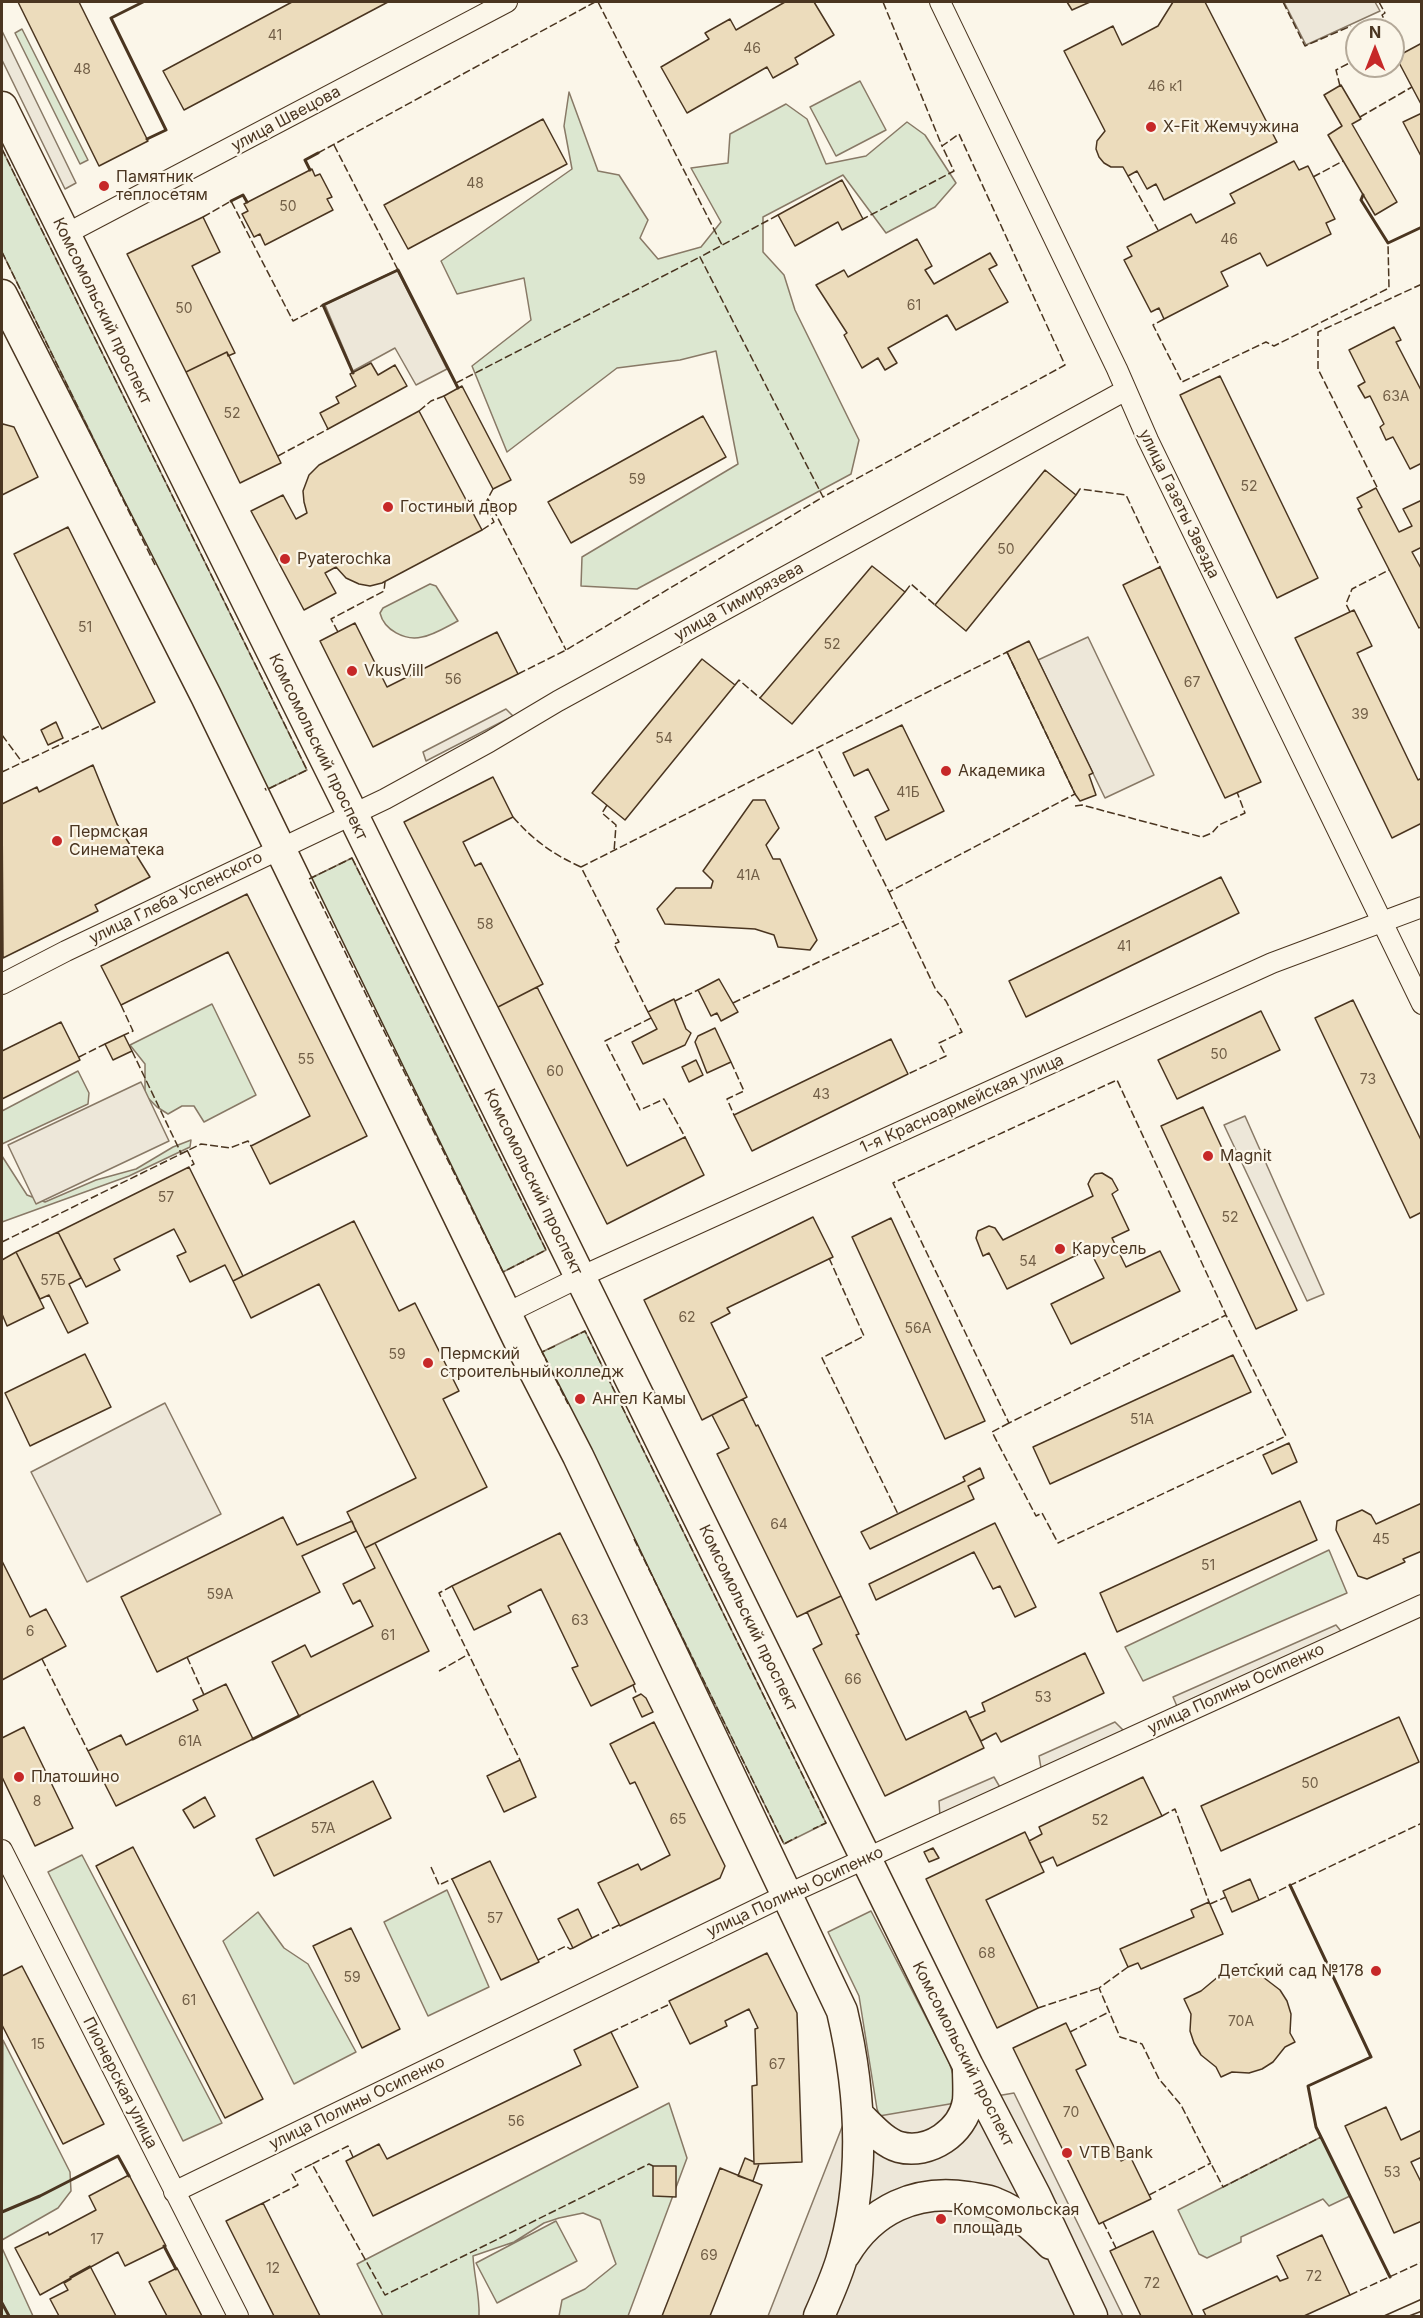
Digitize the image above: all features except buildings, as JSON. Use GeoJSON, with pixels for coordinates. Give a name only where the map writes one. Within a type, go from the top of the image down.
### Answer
{"type":"FeatureCollection","features":[{"type":"Feature","properties":{"kind":"main road","name":"Комсомольский проспект"},"geometry":{"type":"LineString","coordinates":[[2,107],[968,2066],[1035,2195],[1064,2258]]}},
{"type":"Feature","properties":{"kind":"main road"},"geometry":{"type":"LineString","coordinates":[[2,295],[206,696],[507,1313],[788,1894],[842,2011],[852,2054],[859,2116],[857,2176],[841,2261],[819,2316]]}},
{"type":"Feature","properties":{"kind":"main road"},"geometry":{"type":"LineString","coordinates":[[859,2116],[884,2140],[898,2147],[920,2149],[938,2143],[955,2127],[968,2102],[968,2066]]}},
{"type":"Feature","properties":{"kind":"main road"},"geometry":{"type":"LineString","coordinates":[[841,2261],[852,2242],[869,2222],[905,2202],[948,2194],[993,2202],[1027,2220],[1064,2258],[1092,2316]]}},
{"type":"Feature","properties":{"kind":"street","name":"улица Швецова"},"geometry":{"type":"LineString","coordinates":[[64,236],[507,2]]}},
{"type":"Feature","properties":{"kind":"street","name":"улица Газеты Звезда"},"geometry":{"type":"LineString","coordinates":[[940,2],[1422,1004]]}},
{"type":"Feature","properties":{"kind":"street","name":"улица Тимирязева"},"geometry":{"type":"LineString","coordinates":[[352,813],[385,799],[489,742],[558,700],[1126,390]]}},
{"type":"Feature","properties":{"kind":"street","name":"улица Глеба Успенского"},"geometry":{"type":"LineString","coordinates":[[2,984],[352,813]]}},
{"type":"Feature","properties":{"kind":"street","name":"1-я Красноармейская улица"},"geometry":{"type":"LineString","coordinates":[[507,1313],[580,1277],[1272,963],[1422,907]]}},
{"type":"Feature","properties":{"kind":"street","name":"улица Полины Осипенко"},"geometry":{"type":"LineString","coordinates":[[174,2192],[788,1894],[1422,1605]]}},
{"type":"Feature","properties":{"kind":"street","name":"Пионерская улица"},"geometry":{"type":"LineString","coordinates":[[2,1850],[10,1886],[238,2316]]}},
{"type":"Feature","properties":{"kind":"green space"},"geometry":{"type":"Polygon","coordinates":[[[22,29],[88,160],[80,164],[15,33],[22,29]]]}},
{"type":"Feature","properties":{"kind":"green space"},"geometry":{"type":"Polygon","coordinates":[[[860,81],[886,130],[836,156],[810,107],[860,81]]]}},
{"type":"Feature","properties":{"kind":"green space"},"geometry":{"type":"Polygon","coordinates":[[[569,92],[598,171],[619,175],[648,220],[640,238],[658,259],[701,247],[721,222],[691,168],[728,163],[730,134],[786,104],[807,119],[826,164],[866,156],[907,122],[925,135],[956,183],[935,207],[886,233],[843,175],[763,217],[763,252],[784,275],[795,310],[859,440],[851,474],[637,589],[581,586],[582,557],[738,464],[716,351],[680,360],[617,368],[507,452],[472,366],[531,320],[524,278],[457,294],[441,261],[572,169],[564,126],[569,92]]]}},
{"type":"Feature","properties":{"kind":"green space"},"geometry":{"type":"Polygon","coordinates":[[[2,149],[307,770],[266,790],[2,252],[2,149]]]}},
{"type":"Feature","properties":{"kind":"green space"},"geometry":{"type":"Polygon","coordinates":[[[430,584],[436,586],[458,621],[422,637],[402,636],[396,633],[382,619],[380,613],[383,608],[430,584]]]}},
{"type":"Feature","properties":{"kind":"green space"},"geometry":{"type":"Polygon","coordinates":[[[352,858],[546,1250],[503,1272],[309,879],[352,858]]]}},
{"type":"Feature","properties":{"kind":"green space"},"geometry":{"type":"Polygon","coordinates":[[[212,1004],[256,1095],[204,1122],[194,1106],[182,1106],[168,1114],[145,1095],[145,1064],[130,1045],[212,1004]]]}},
{"type":"Feature","properties":{"kind":"green space"},"geometry":{"type":"Polygon","coordinates":[[[78,1071],[89,1093],[88,1104],[2,1144],[2,1111],[78,1071]]]}},
{"type":"Feature","properties":{"kind":"green space"},"geometry":{"type":"Polygon","coordinates":[[[191,1140],[190,1147],[129,1176],[2,1222],[2,1156],[27,1195],[45,1202],[96,1180],[136,1169],[173,1147],[191,1140]]]}},
{"type":"Feature","properties":{"kind":"green space"},"geometry":{"type":"Polygon","coordinates":[[[585,1331],[826,1823],[784,1844],[542,1352],[585,1331]]]}},
{"type":"Feature","properties":{"kind":"green space"},"geometry":{"type":"Polygon","coordinates":[[[1329,1550],[1347,1593],[1143,1681],[1125,1647],[1329,1550]]]}},
{"type":"Feature","properties":{"kind":"green space"},"geometry":{"type":"Polygon","coordinates":[[[82,1855],[222,2123],[183,2141],[48,1872],[82,1855]]]}},
{"type":"Feature","properties":{"kind":"green space"},"geometry":{"type":"Polygon","coordinates":[[[447,1890],[489,1987],[428,2016],[384,1922],[447,1890]]]}},
{"type":"Feature","properties":{"kind":"green space"},"geometry":{"type":"Polygon","coordinates":[[[871,1911],[949,2062],[955,2087],[950,2111],[881,2119],[877,2109],[859,1996],[828,1932],[871,1911]]]}},
{"type":"Feature","properties":{"kind":"green space"},"geometry":{"type":"Polygon","coordinates":[[[258,1912],[284,1948],[308,1964],[356,2052],[294,2084],[223,1941],[258,1912]]]}},
{"type":"Feature","properties":{"kind":"green space"},"geometry":{"type":"Polygon","coordinates":[[[3,2040],[70,2172],[71,2191],[58,2208],[2,2240],[3,2040]]]}},
{"type":"Feature","properties":{"kind":"green space"},"geometry":{"type":"Polygon","coordinates":[[[669,2103],[687,2158],[628,2316],[559,2316],[562,2300],[585,2289],[616,2264],[600,2220],[583,2213],[544,2223],[514,2242],[473,2256],[479,2316],[383,2316],[357,2264],[669,2103]]]}},
{"type":"Feature","properties":{"kind":"green space"},"geometry":{"type":"Polygon","coordinates":[[[1321,2137],[1350,2196],[1329,2206],[1323,2199],[1241,2237],[1241,2242],[1207,2258],[1199,2254],[1178,2210],[1321,2137]]]}},
{"type":"Feature","properties":{"kind":"green space"},"geometry":{"type":"Polygon","coordinates":[[[556,2221],[577,2261],[497,2303],[476,2263],[556,2221]]]}},
{"type":"Feature","properties":{"kind":"green space"},"geometry":{"type":"Polygon","coordinates":[[[2,2248],[33,2316],[2,2316],[2,2248]]]}},
{"type":"Feature","properties":{"kind":"shaded area"},"geometry":{"type":"Polygon","coordinates":[[[1284,2],[1375,2],[1380,11],[1365,18],[1345,18],[1345,27],[1306,45],[1284,2]]]}},
{"type":"Feature","properties":{"kind":"shaded area"},"geometry":{"type":"Polygon","coordinates":[[[2,31],[76,183],[65,189],[2,60],[2,31]]]}},
{"type":"Feature","properties":{"kind":"shaded area"},"geometry":{"type":"Polygon","coordinates":[[[397,270],[447,369],[416,385],[395,348],[353,371],[325,305],[397,270]]]}},
{"type":"Feature","properties":{"kind":"shaded area"},"geometry":{"type":"Polygon","coordinates":[[[1088,637],[1154,775],[1105,798],[1038,660],[1088,637]]]}},
{"type":"Feature","properties":{"kind":"shaded area"},"geometry":{"type":"Polygon","coordinates":[[[506,709],[513,716],[426,761],[423,752],[506,709]]]}},
{"type":"Feature","properties":{"kind":"shaded area"},"geometry":{"type":"Polygon","coordinates":[[[141,1082],[169,1141],[36,1204],[8,1145],[141,1082]]]}},
{"type":"Feature","properties":{"kind":"shaded area"},"geometry":{"type":"Polygon","coordinates":[[[1245,1116],[1324,1294],[1307,1301],[1224,1125],[1245,1116]]]}},
{"type":"Feature","properties":{"kind":"shaded area"},"geometry":{"type":"Polygon","coordinates":[[[165,1403],[221,1514],[87,1582],[31,1472],[165,1403]]]}},
{"type":"Feature","properties":{"kind":"shaded area"},"geometry":{"type":"Polygon","coordinates":[[[1336,1625],[1345,1636],[1179,1711],[1173,1697],[1336,1625]]]}},
{"type":"Feature","properties":{"kind":"shaded area"},"geometry":{"type":"Polygon","coordinates":[[[1115,1722],[1128,1735],[1042,1774],[1039,1756],[1115,1722]]]}},
{"type":"Feature","properties":{"kind":"shaded area"},"geometry":{"type":"Polygon","coordinates":[[[994,1777],[1001,1789],[940,1817],[939,1801],[994,1777]]]}},
{"type":"Feature","properties":{"kind":"shaded area","name":"Комсомольская площадь"},"geometry":{"type":"Polygon","coordinates":[[[1014,2093],[1123,2316],[768,2316],[844,2122],[1014,2093]]]}},
{"type":"Feature","properties":{"kind":"tram line"},"geometry":{"type":"LineString","coordinates":[[1384,2316],[1422,2299]]}},
{"type":"Feature","properties":{"kind":"tram line"},"geometry":{"type":"LineString","coordinates":[[1409,2316],[1422,2311]]}},
{"type":"Feature","properties":{"kind":"fence"},"geometry":{"type":"LineString","coordinates":[[318,153],[595,2]]}},
{"type":"Feature","properties":{"kind":"fence"},"geometry":{"type":"LineString","coordinates":[[598,2],[722,245]]}},
{"type":"Feature","properties":{"kind":"fence"},"geometry":{"type":"LineString","coordinates":[[883,2],[942,146]]}},
{"type":"Feature","properties":{"kind":"fence"},"geometry":{"type":"LineString","coordinates":[[1283,2],[1305,46],[1345,29]]}},
{"type":"Feature","properties":{"kind":"fence"},"geometry":{"type":"LineString","coordinates":[[1379,2],[1385,13],[1382,15],[1384,18]]}},
{"type":"Feature","properties":{"kind":"fence"},"geometry":{"type":"LineString","coordinates":[[1340,86],[1336,70],[1345,65]]}},
{"type":"Feature","properties":{"kind":"fence"},"geometry":{"type":"LineString","coordinates":[[1360,117],[1412,87]]}},
{"type":"Feature","properties":{"kind":"fence"},"geometry":{"type":"LineString","coordinates":[[778,215],[700,257],[823,497],[1065,365],[959,134],[942,146],[954,171],[863,219]]}},
{"type":"Feature","properties":{"kind":"fence"},"geometry":{"type":"LineString","coordinates":[[334,145],[398,270]]}},
{"type":"Feature","properties":{"kind":"fence"},"geometry":{"type":"LineString","coordinates":[[2,149],[307,770],[266,790],[265,788]]}},
{"type":"Feature","properties":{"kind":"fence"},"geometry":{"type":"LineString","coordinates":[[1313,177],[1343,161]]}},
{"type":"Feature","properties":{"kind":"fence"},"geometry":{"type":"LineString","coordinates":[[1128,176],[1158,230]]}},
{"type":"Feature","properties":{"kind":"fence"},"geometry":{"type":"LineString","coordinates":[[203,217],[231,201],[293,321],[323,305]]}},
{"type":"Feature","properties":{"kind":"fence"},"geometry":{"type":"LineString","coordinates":[[1164,319],[1153,325],[1182,382],[1266,342],[1274,346],[1389,288],[1388,243]]}},
{"type":"Feature","properties":{"kind":"fence"},"geometry":{"type":"LineString","coordinates":[[2,252],[155,565]]}},
{"type":"Feature","properties":{"kind":"fence"},"geometry":{"type":"LineString","coordinates":[[456,383],[700,257]]}},
{"type":"Feature","properties":{"kind":"fence"},"geometry":{"type":"LineString","coordinates":[[1377,487],[1318,369],[1318,332],[1422,284]]}},
{"type":"Feature","properties":{"kind":"fence"},"geometry":{"type":"LineString","coordinates":[[419,411],[431,401],[444,396]]}},
{"type":"Feature","properties":{"kind":"fence"},"geometry":{"type":"LineString","coordinates":[[278,456],[328,429]]}},
{"type":"Feature","properties":{"kind":"fence"},"geometry":{"type":"LineString","coordinates":[[482,530],[494,522],[485,504],[493,489]]}},
{"type":"Feature","properties":{"kind":"fence"},"geometry":{"type":"LineString","coordinates":[[1076,495],[1080,489],[1126,495],[1160,567]]}},
{"type":"Feature","properties":{"kind":"fence"},"geometry":{"type":"LineString","coordinates":[[518,674],[566,650],[823,497]]}},
{"type":"Feature","properties":{"kind":"fence"},"geometry":{"type":"LineString","coordinates":[[488,499],[566,650]]}},
{"type":"Feature","properties":{"kind":"fence"},"geometry":{"type":"LineString","coordinates":[[1350,612],[1346,604],[1352,589],[1389,570]]}},
{"type":"Feature","properties":{"kind":"fence"},"geometry":{"type":"LineString","coordinates":[[338,632],[331,619],[384,591],[385,582]]}},
{"type":"Feature","properties":{"kind":"fence"},"geometry":{"type":"LineString","coordinates":[[905,592],[911,584],[935,605]]}},
{"type":"Feature","properties":{"kind":"fence"},"geometry":{"type":"LineString","coordinates":[[1007,652],[1075,794],[889,892],[817,748],[1007,652]]}},
{"type":"Feature","properties":{"kind":"fence"},"geometry":{"type":"LineString","coordinates":[[735,685],[739,680],[760,698]]}},
{"type":"Feature","properties":{"kind":"fence"},"geometry":{"type":"LineString","coordinates":[[2,772],[100,726]]}},
{"type":"Feature","properties":{"kind":"fence"},"geometry":{"type":"LineString","coordinates":[[2,735],[22,762]]}},
{"type":"Feature","properties":{"kind":"fence"},"geometry":{"type":"LineString","coordinates":[[648,1012],[614,944],[619,942],[581,867],[817,748]]}},
{"type":"Feature","properties":{"kind":"fence"},"geometry":{"type":"LineString","coordinates":[[1075,806],[1082,805],[1202,837],[1212,833],[1219,825],[1245,813],[1237,792]]}},
{"type":"Feature","properties":{"kind":"fence"},"geometry":{"type":"LineString","coordinates":[[607,805],[602,813],[616,825],[614,852]]}},
{"type":"Feature","properties":{"kind":"fence"},"geometry":{"type":"LineString","coordinates":[[513,817],[544,846],[581,867]]}},
{"type":"Feature","properties":{"kind":"fence"},"geometry":{"type":"LineString","coordinates":[[352,858],[546,1250],[503,1272],[309,879],[352,858]]}},
{"type":"Feature","properties":{"kind":"fence"},"geometry":{"type":"LineString","coordinates":[[889,892],[936,990],[946,1001],[962,1032],[939,1043],[946,1056],[908,1074]]}},
{"type":"Feature","properties":{"kind":"fence"},"geometry":{"type":"LineString","coordinates":[[733,1003],[904,921]]}},
{"type":"Feature","properties":{"kind":"fence"},"geometry":{"type":"LineString","coordinates":[[675,1001],[698,990]]}},
{"type":"Feature","properties":{"kind":"fence"},"geometry":{"type":"LineString","coordinates":[[121,1005],[133,1031],[124,1035]]}},
{"type":"Feature","properties":{"kind":"fence"},"geometry":{"type":"LineString","coordinates":[[651,1018],[605,1041],[640,1110],[664,1099],[685,1137]]}},
{"type":"Feature","properties":{"kind":"fence"},"geometry":{"type":"LineString","coordinates":[[79,1057],[105,1044]]}},
{"type":"Feature","properties":{"kind":"fence"},"geometry":{"type":"LineString","coordinates":[[132,1051],[181,1153]]}},
{"type":"Feature","properties":{"kind":"fence"},"geometry":{"type":"LineString","coordinates":[[731,1062],[744,1091],[727,1099],[734,1115]]}},
{"type":"Feature","properties":{"kind":"fence"},"geometry":{"type":"LineString","coordinates":[[1009,1423],[992,1432],[1036,1516],[1042,1513],[1058,1543],[1286,1436],[1226,1315],[1117,1080],[893,1183],[1009,1423],[1226,1315]]}},
{"type":"Feature","properties":{"kind":"fence"},"geometry":{"type":"LineString","coordinates":[[2,1242],[201,1144],[230,1148],[248,1141],[251,1146]]}},
{"type":"Feature","properties":{"kind":"fence"},"geometry":{"type":"LineString","coordinates":[[187,1150],[194,1164],[189,1167]]}},
{"type":"Feature","properties":{"kind":"fence"},"geometry":{"type":"LineString","coordinates":[[829,1258],[864,1336],[822,1358],[898,1514]]}},
{"type":"Feature","properties":{"kind":"fence"},"geometry":{"type":"LineString","coordinates":[[571,1338],[585,1331],[826,1823],[813,1829]]}},
{"type":"Feature","properties":{"kind":"fence"},"geometry":{"type":"LineString","coordinates":[[555,1346],[542,1352],[568,1404]]}},
{"type":"Feature","properties":{"kind":"fence"},"geometry":{"type":"LineString","coordinates":[[634,1539],[784,1844],[797,1837]]}},
{"type":"Feature","properties":{"kind":"fence"},"geometry":{"type":"LineString","coordinates":[[452,1586],[439,1593],[520,1760]]}},
{"type":"Feature","properties":{"kind":"fence"},"geometry":{"type":"LineString","coordinates":[[439,1671],[469,1654]]}},
{"type":"Feature","properties":{"kind":"fence"},"geometry":{"type":"LineString","coordinates":[[187,1657],[204,1695]]}},
{"type":"Feature","properties":{"kind":"fence"},"geometry":{"type":"LineString","coordinates":[[42,1659],[88,1751]]}},
{"type":"Feature","properties":{"kind":"fence"},"geometry":{"type":"LineString","coordinates":[[633,1685],[637,1695]]}},
{"type":"Feature","properties":{"kind":"fence"},"geometry":{"type":"LineString","coordinates":[[1162,1816],[1175,1809],[1209,1902]]}},
{"type":"Feature","properties":{"kind":"fence"},"geometry":{"type":"LineString","coordinates":[[1259,1900],[1422,1823]]}},
{"type":"Feature","properties":{"kind":"fence"},"geometry":{"type":"LineString","coordinates":[[431,1867],[439,1885],[452,1879]]}},
{"type":"Feature","properties":{"kind":"fence"},"geometry":{"type":"LineString","coordinates":[[1210,1904],[1226,1897]]}},
{"type":"Feature","properties":{"kind":"fence"},"geometry":{"type":"LineString","coordinates":[[592,1938],[619,1925]]}},
{"type":"Feature","properties":{"kind":"fence"},"geometry":{"type":"LineString","coordinates":[[538,1960],[566,1946],[573,1948]]}},
{"type":"Feature","properties":{"kind":"fence"},"geometry":{"type":"LineString","coordinates":[[1128,1967],[1099,1988],[1120,2037],[1142,2044],[1159,2079],[1181,2105],[1223,2187],[1321,2137]]}},
{"type":"Feature","properties":{"kind":"fence"},"geometry":{"type":"LineString","coordinates":[[1038,2008],[1099,1988]]}},
{"type":"Feature","properties":{"kind":"fence"},"geometry":{"type":"LineString","coordinates":[[611,2032],[670,2004]]}},
{"type":"Feature","properties":{"kind":"fence"},"geometry":{"type":"LineString","coordinates":[[1070,2032],[1109,2012]]}},
{"type":"Feature","properties":{"kind":"fence"},"geometry":{"type":"LineString","coordinates":[[353,2157],[348,2146],[312,2164],[385,2295],[649,2164],[653,2166]]}},
{"type":"Feature","properties":{"kind":"fence"},"geometry":{"type":"LineString","coordinates":[[1149,2195],[1211,2163]]}},
{"type":"Feature","properties":{"kind":"fence"},"geometry":{"type":"LineString","coordinates":[[263,2203],[298,2185],[292,2174],[312,2164]]}},
{"type":"Feature","properties":{"kind":"fence"},"geometry":{"type":"LineString","coordinates":[[1103,2222],[1116,2248]]}},
{"type":"Feature","properties":{"kind":"fence"},"geometry":{"type":"LineString","coordinates":[[1350,2295],[1422,2262]]}},
{"type":"Feature","properties":{"kind":"wall"},"geometry":{"type":"LineString","coordinates":[[143,2],[111,18],[166,130],[147,139]]}},
{"type":"Feature","properties":{"kind":"wall"},"geometry":{"type":"LineString","coordinates":[[310,170],[305,160],[318,153]]}},
{"type":"Feature","properties":{"kind":"wall"},"geometry":{"type":"LineString","coordinates":[[231,201],[243,195],[247,202]]}},
{"type":"Feature","properties":{"kind":"wall"},"geometry":{"type":"LineString","coordinates":[[1363,195],[1361,200],[1388,243],[1422,227]]}},
{"type":"Feature","properties":{"kind":"wall"},"geometry":{"type":"LineString","coordinates":[[353,373],[323,305],[398,270],[458,388]]}},
{"type":"Feature","properties":{"kind":"wall"},"geometry":{"type":"LineString","coordinates":[[253,1739],[299,1716]]}},
{"type":"Feature","properties":{"kind":"wall"},"geometry":{"type":"LineString","coordinates":[[1290,1885],[1371,2057],[1308,2086],[1316,2127],[1390,2277]]}},
{"type":"Feature","properties":{"kind":"wall"},"geometry":{"type":"LineString","coordinates":[[2,2212],[40,2196],[118,2156],[129,2176]]}},
{"type":"Feature","properties":{"kind":"wall"},"geometry":{"type":"LineString","coordinates":[[164,2246],[176,2269]]}},
{"type":"Feature","properties":{"kind":"wall"},"geometry":{"type":"LineString","coordinates":[[2,2303],[9,2316]]}},
{"type":"Feature","properties":{"kind":"place","name":"X-Fit Жемчужина"},"geometry":{"type":"Point","coordinates":[1151,127]}},
{"type":"Feature","properties":{"kind":"place","name":"Памятник теплосетям"},"geometry":{"type":"Point","coordinates":[104,186]}},
{"type":"Feature","properties":{"kind":"place","name":"Гостиный двор"},"geometry":{"type":"Point","coordinates":[388,507]}},
{"type":"Feature","properties":{"kind":"place","name":"Pyaterochka"},"geometry":{"type":"Point","coordinates":[285,559]}},
{"type":"Feature","properties":{"kind":"place","name":"VkusVill"},"geometry":{"type":"Point","coordinates":[352,671]}},
{"type":"Feature","properties":{"kind":"place","name":"Академика"},"geometry":{"type":"Point","coordinates":[946,771]}},
{"type":"Feature","properties":{"kind":"place","name":"Пермская Синематека"},"geometry":{"type":"Point","coordinates":[57,841]}},
{"type":"Feature","properties":{"kind":"place","name":"Magnit"},"geometry":{"type":"Point","coordinates":[1208,1156]}},
{"type":"Feature","properties":{"kind":"place","name":"Карусель"},"geometry":{"type":"Point","coordinates":[1060,1249]}},
{"type":"Feature","properties":{"kind":"place","name":"Пермский строительный колледж"},"geometry":{"type":"Point","coordinates":[428,1363]}},
{"type":"Feature","properties":{"kind":"place","name":"Ангел Камы"},"geometry":{"type":"Point","coordinates":[580,1399]}},
{"type":"Feature","properties":{"kind":"place","name":"Платошино"},"geometry":{"type":"Point","coordinates":[19,1777]}},
{"type":"Feature","properties":{"kind":"place","name":"Детский сад №178"},"geometry":{"type":"Point","coordinates":[1376,1971]}},
{"type":"Feature","properties":{"kind":"place","name":"VTB Bank"},"geometry":{"type":"Point","coordinates":[1067,2153]}},
{"type":"Feature","properties":{"kind":"place","name":"Комсомольская площадь"},"geometry":{"type":"Point","coordinates":[941,2219]}}]}
